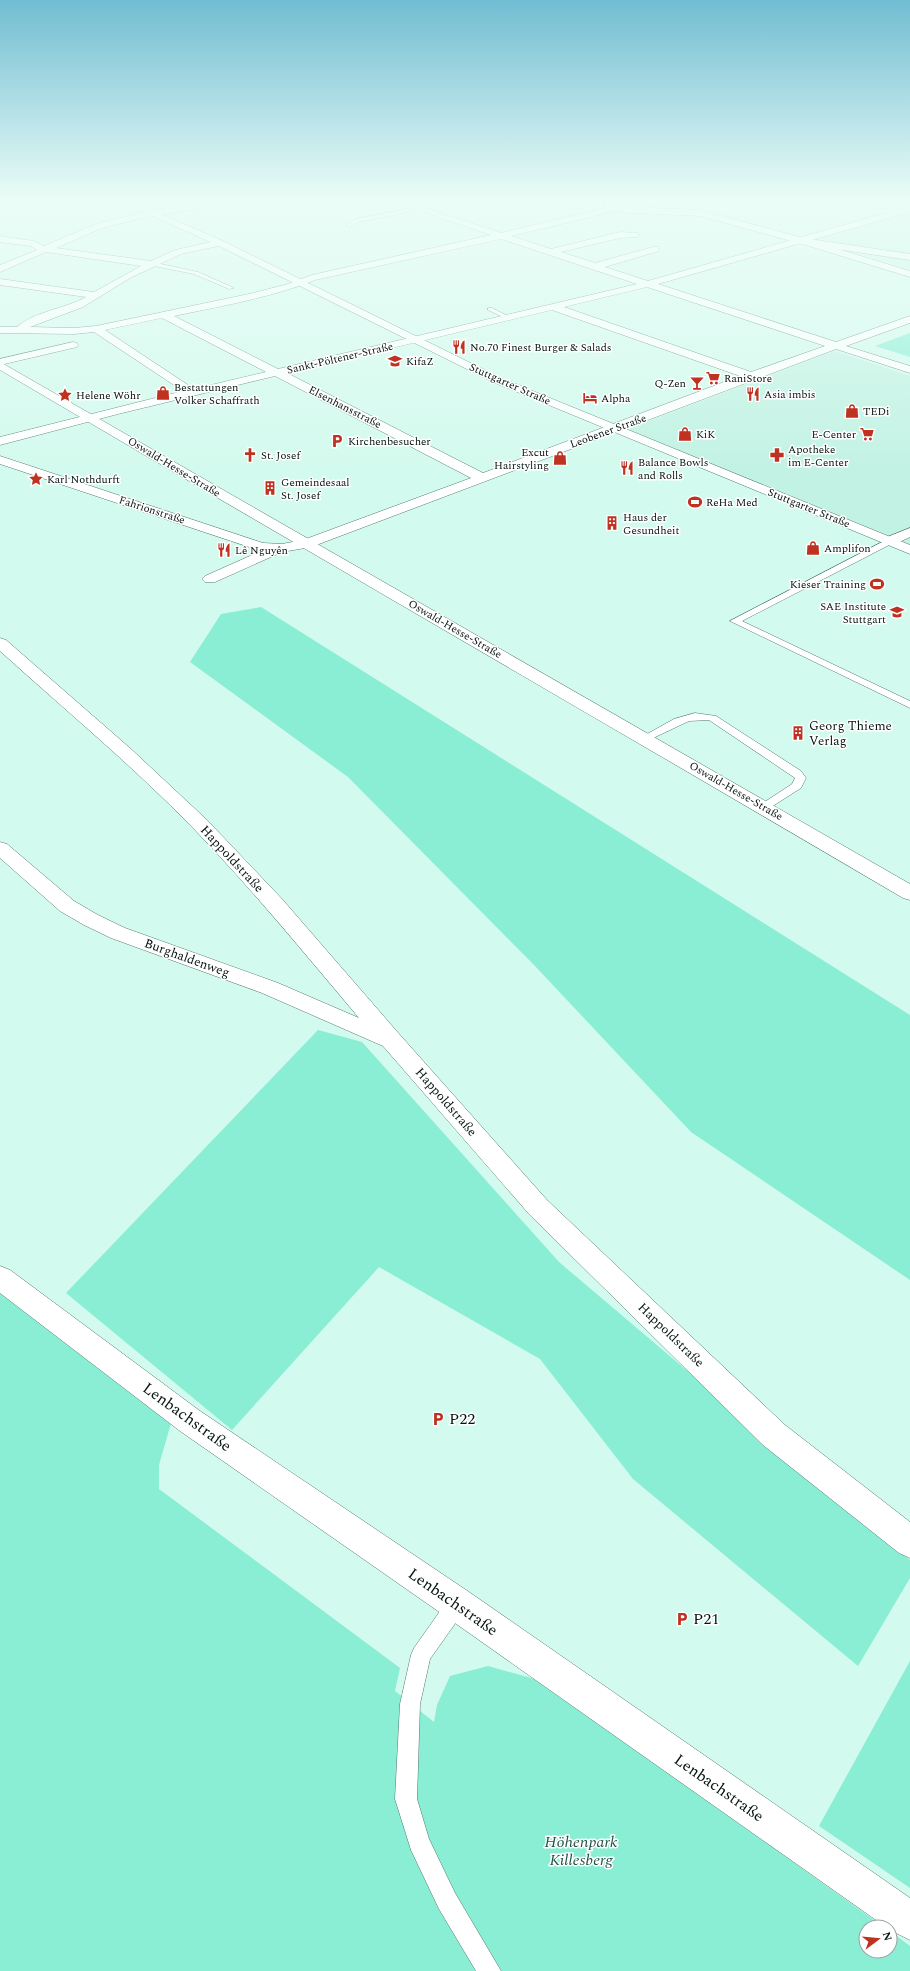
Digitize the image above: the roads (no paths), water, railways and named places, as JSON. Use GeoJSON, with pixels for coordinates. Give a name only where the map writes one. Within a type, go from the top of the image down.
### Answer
{"type":"FeatureCollection","features":[{"type":"Feature","properties":{"kind":"street"},"geometry":{"type":"LineString","coordinates":[[62,291],[97,296]]}},
{"type":"Feature","properties":{"kind":"street"},"geometry":{"type":"LineString","coordinates":[[20,331],[28,323],[78,305],[104,291]]}},
{"type":"Feature","properties":{"kind":"street"},"geometry":{"type":"LineString","coordinates":[[0,330],[74,331],[96,329],[267,291]]}},
{"type":"Feature","properties":{"kind":"street","name":"Stuttgarter Straße"},"geometry":{"type":"LineString","coordinates":[[319,291],[416,341],[497,380],[617,428],[910,550]]}},
{"type":"Feature","properties":{"kind":"street","name":"Sankt-Pöltener-Straße"},"geometry":{"type":"LineString","coordinates":[[0,441],[91,417],[416,341],[619,291]]}},
{"type":"Feature","properties":{"kind":"street"},"geometry":{"type":"LineString","coordinates":[[669,291],[910,370]]}},
{"type":"Feature","properties":{"kind":"street"},"geometry":{"type":"LineString","coordinates":[[553,307],[751,376]]}},
{"type":"Feature","properties":{"kind":"street","name":"Elsenhansstraße"},"geometry":{"type":"LineString","coordinates":[[164,315],[482,478]]}},
{"type":"Feature","properties":{"kind":"street","name":"Leobener Straße"},"geometry":{"type":"LineString","coordinates":[[306,544],[617,428],[751,376],[910,319]]}},
{"type":"Feature","properties":{"kind":"street"},"geometry":{"type":"LineString","coordinates":[[96,329],[193,393]]}},
{"type":"Feature","properties":{"kind":"street"},"geometry":{"type":"LineString","coordinates":[[0,364],[73,345]]}},
{"type":"Feature","properties":{"kind":"street","name":"Oswald-Hesse-Straße"},"geometry":{"type":"LineString","coordinates":[[0,364],[306,544],[645,738],[910,893]]}},
{"type":"Feature","properties":{"kind":"street","name":"Fahrionstraße"},"geometry":{"type":"LineString","coordinates":[[0,460],[262,547],[282,548],[306,544]]}},
{"type":"Feature","properties":{"kind":"street"},"geometry":{"type":"LineString","coordinates":[[890,541],[910,532]]}},
{"type":"Feature","properties":{"kind":"street"},"geometry":{"type":"LineString","coordinates":[[210,579],[282,548]]}},
{"type":"Feature","properties":{"kind":"street","name":"Happoldstraße"},"geometry":{"type":"LineString","coordinates":[[0,644],[125,753],[200,824],[275,904],[392,1041],[538,1207],[774,1435],[910,1542]]}},
{"type":"Feature","properties":{"kind":"street","name":"Burghaldenweg"},"geometry":{"type":"LineString","coordinates":[[0,848],[67,906],[91,920],[118,933],[270,988],[392,1041]]}},
{"type":"Feature","properties":{"kind":"street","name":"Lenbachstraße"},"geometry":{"type":"LineString","coordinates":[[0,1278],[190,1421],[457,1604],[910,1921]]}},
{"type":"Feature","properties":{"kind":"lane"},"geometry":{"type":"LineString","coordinates":[[490,310],[508,318]]}},
{"type":"Feature","properties":{"kind":"lane"},"geometry":{"type":"LineString","coordinates":[[890,541],[735,621],[910,705]]}},
{"type":"Feature","properties":{"kind":"lane"},"geometry":{"type":"LineString","coordinates":[[645,738],[692,716],[702,715],[712,718],[797,773],[800,778],[797,786],[764,807]]}},
{"type":"Feature","properties":{"kind":"lane"},"geometry":{"type":"LineString","coordinates":[[457,1604],[421,1655],[410,1704],[406,1799],[419,1842],[447,1901],[489,1971]]}},
{"type":"Feature","properties":{"kind":"place","name":"No.70 Finest Burger & Salads"},"geometry":{"type":"Point","coordinates":[459,347]}},
{"type":"Feature","properties":{"kind":"place","name":"KifaZ"},"geometry":{"type":"Point","coordinates":[395,361]}},
{"type":"Feature","properties":{"kind":"place","name":"RaniStore"},"geometry":{"type":"Point","coordinates":[713,378]}},
{"type":"Feature","properties":{"kind":"place","name":"Q-Zen"},"geometry":{"type":"Point","coordinates":[697,383]}},
{"type":"Feature","properties":{"kind":"place","name":"Bestattungen Volker Schaffrath"},"geometry":{"type":"Point","coordinates":[163,393]}},
{"type":"Feature","properties":{"kind":"place","name":"Asia imbis"},"geometry":{"type":"Point","coordinates":[753,394]}},
{"type":"Feature","properties":{"kind":"place","name":"Helene Wöhr"},"geometry":{"type":"Point","coordinates":[65,395]}},
{"type":"Feature","properties":{"kind":"place","name":"Alpha"},"geometry":{"type":"Point","coordinates":[590,398]}},
{"type":"Feature","properties":{"kind":"place","name":"TEDi"},"geometry":{"type":"Point","coordinates":[852,411]}},
{"type":"Feature","properties":{"kind":"place","name":"KiK"},"geometry":{"type":"Point","coordinates":[685,434]}},
{"type":"Feature","properties":{"kind":"place","name":"E-Center"},"geometry":{"type":"Point","coordinates":[867,434]}},
{"type":"Feature","properties":{"kind":"place","name":"Kirchenbesucher"},"geometry":{"type":"Point","coordinates":[337,441]}},
{"type":"Feature","properties":{"kind":"place","name":"St. Josef"},"geometry":{"type":"Point","coordinates":[250,455]}},
{"type":"Feature","properties":{"kind":"place","name":"Apotheke im E-Center"},"geometry":{"type":"Point","coordinates":[777,455]}},
{"type":"Feature","properties":{"kind":"place","name":"Excut Hairstyling"},"geometry":{"type":"Point","coordinates":[560,458]}},
{"type":"Feature","properties":{"kind":"place","name":"Balance Bowls and Rolls"},"geometry":{"type":"Point","coordinates":[627,468]}},
{"type":"Feature","properties":{"kind":"place","name":"Karl Nothdurft"},"geometry":{"type":"Point","coordinates":[36,479]}},
{"type":"Feature","properties":{"kind":"place","name":"Gemeindesaal St. Josef"},"geometry":{"type":"Point","coordinates":[270,488]}},
{"type":"Feature","properties":{"kind":"place","name":"ReHa Med"},"geometry":{"type":"Point","coordinates":[695,502]}},
{"type":"Feature","properties":{"kind":"place","name":"Haus der Gesundheit"},"geometry":{"type":"Point","coordinates":[612,523]}},
{"type":"Feature","properties":{"kind":"place","name":"Amplifon"},"geometry":{"type":"Point","coordinates":[813,548]}},
{"type":"Feature","properties":{"kind":"place","name":"Lê Nguyên"},"geometry":{"type":"Point","coordinates":[224,550]}},
{"type":"Feature","properties":{"kind":"place","name":"Kieser Training"},"geometry":{"type":"Point","coordinates":[877,584]}},
{"type":"Feature","properties":{"kind":"place","name":"SAE Institute Stuttgart"},"geometry":{"type":"Point","coordinates":[897,612]}},
{"type":"Feature","properties":{"kind":"place","name":"Georg Thieme Verlag"},"geometry":{"type":"Point","coordinates":[798,733]}},
{"type":"Feature","properties":{"kind":"place","name":"P22"},"geometry":{"type":"Point","coordinates":[438,1419]}},
{"type":"Feature","properties":{"kind":"place","name":"P21"},"geometry":{"type":"Point","coordinates":[682,1619]}},
{"type":"Feature","properties":{"kind":"park label","name":"Höhenpark Killesberg"},"geometry":{"type":"Point","coordinates":[581,1851]}}]}
